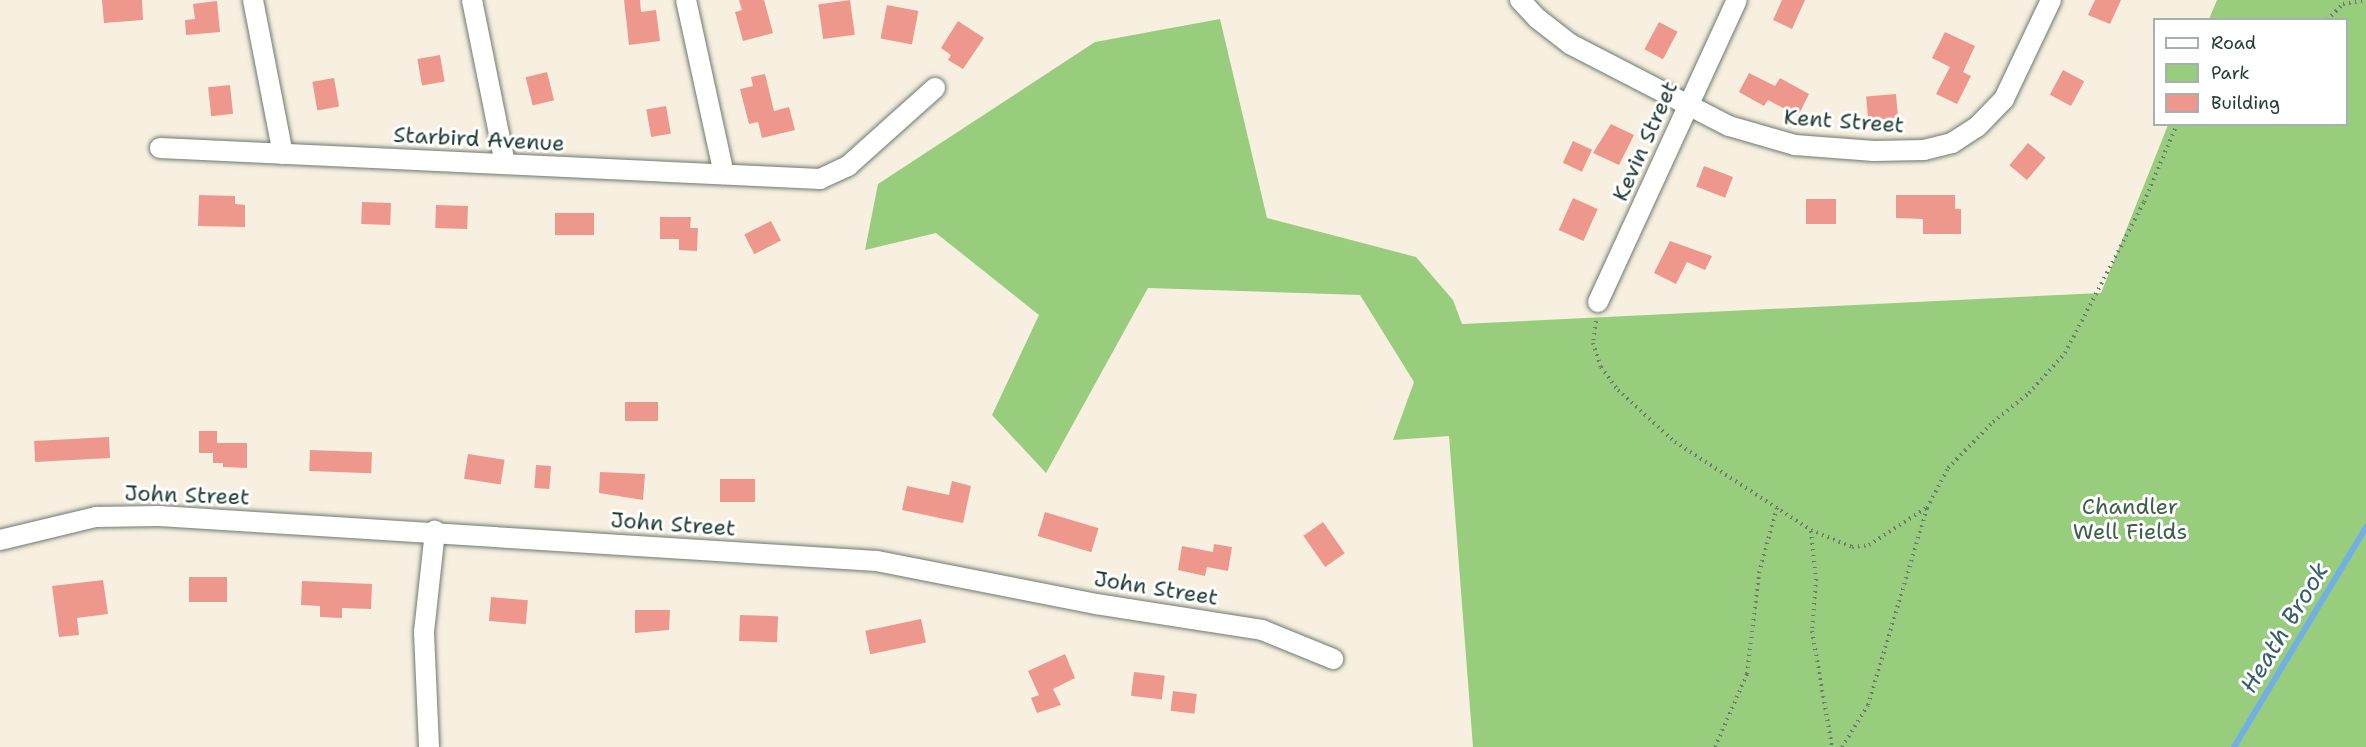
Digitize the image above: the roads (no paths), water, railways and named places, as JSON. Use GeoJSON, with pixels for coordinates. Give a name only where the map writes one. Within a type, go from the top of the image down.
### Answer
{"type":"FeatureCollection","features":[{"type":"Feature","properties":{"kind":"street"},"geometry":{"type":"LineString","coordinates":[[253,0],[283,154]]}},
{"type":"Feature","properties":{"kind":"street"},"geometry":{"type":"LineString","coordinates":[[472,0],[505,164]]}},
{"type":"Feature","properties":{"kind":"street"},"geometry":{"type":"LineString","coordinates":[[686,0],[724,174]]}},
{"type":"Feature","properties":{"kind":"street","name":"Kent Street"},"geometry":{"type":"LineString","coordinates":[[1520,0],[1538,20],[1570,44],[1687,107],[1765,139],[1795,145],[1874,151],[1924,150],[1952,143],[1977,127],[2004,99],[2051,0]]}},
{"type":"Feature","properties":{"kind":"street","name":"Kevin Street"},"geometry":{"type":"LineString","coordinates":[[1598,302],[1737,0]]}},
{"type":"Feature","properties":{"kind":"street","name":"Starbird Avenue"},"geometry":{"type":"LineString","coordinates":[[160,148],[820,179],[848,166],[935,88]]}},
{"type":"Feature","properties":{"kind":"street","name":"John Street"},"geometry":{"type":"LineString","coordinates":[[0,540],[76,521],[122,515],[435,531],[877,561],[1096,604],[1262,630],[1334,659]]}},
{"type":"Feature","properties":{"kind":"street"},"geometry":{"type":"LineString","coordinates":[[429,747],[424,632],[435,531]]}},
{"type":"Feature","properties":{"kind":"waterway","name":"Heath Brook"},"geometry":{"type":"LineString","coordinates":[[2234,747],[2366,527]]}},
{"type":"Feature","properties":{"kind":"park label","name":"Chandler Well Fields"},"geometry":{"type":"Point","coordinates":[2130,518]}}]}
